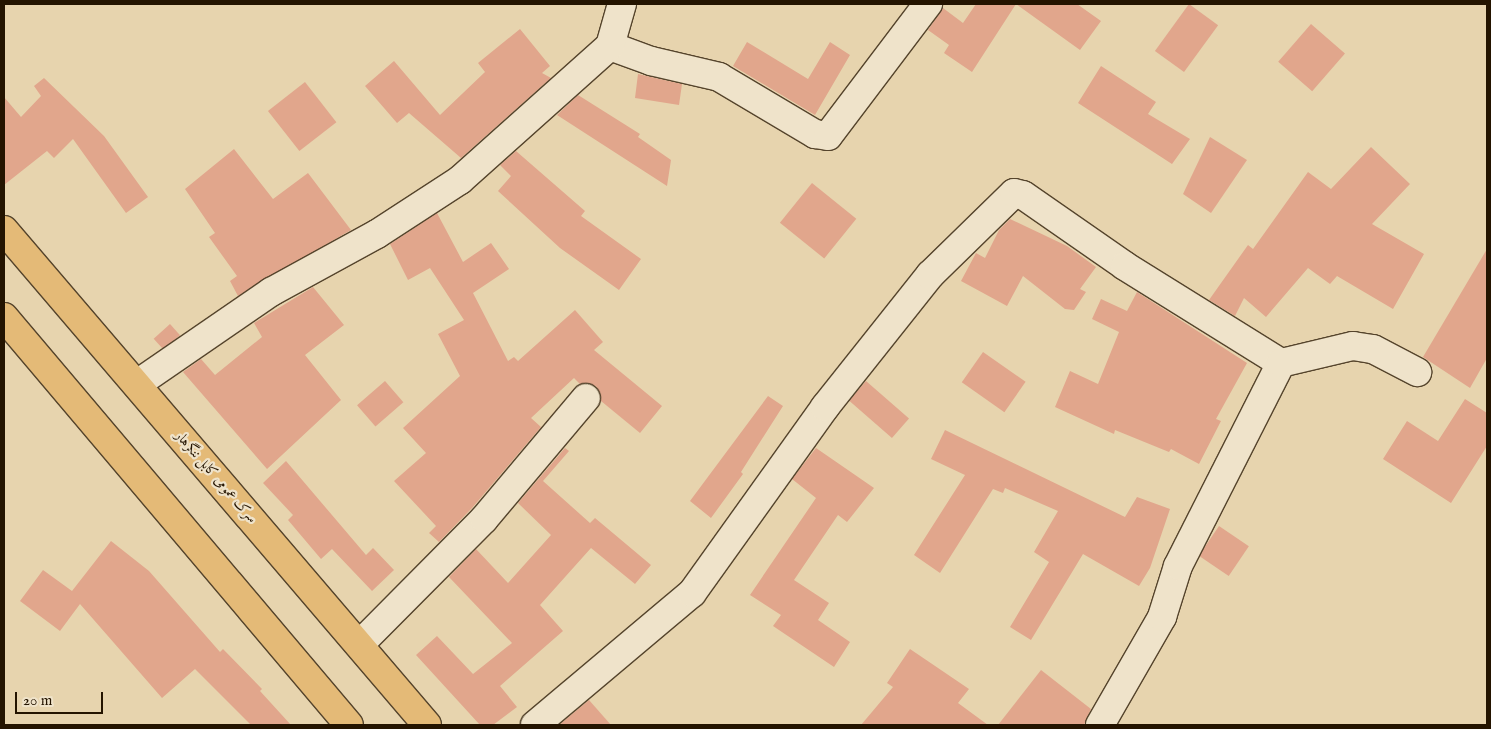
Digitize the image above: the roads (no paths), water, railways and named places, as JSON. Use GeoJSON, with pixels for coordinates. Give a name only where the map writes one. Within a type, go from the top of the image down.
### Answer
{"type":"FeatureCollection","features":[{"type":"Feature","properties":{"kind":"highway","name":"سرک عمومی کابل ننگرهار"},"geometry":{"type":"LineString","coordinates":[[4,230],[360,644],[427,725]]}},
{"type":"Feature","properties":{"kind":"highway"},"geometry":{"type":"LineString","coordinates":[[4,316],[349,725]]}},
{"type":"Feature","properties":{"kind":"street"},"geometry":{"type":"LineString","coordinates":[[137,384],[270,292],[377,234],[460,180],[610,46],[622,4]]}},
{"type":"Feature","properties":{"kind":"street"},"geometry":{"type":"LineString","coordinates":[[610,46],[651,61],[719,77],[815,134],[828,136],[928,4]]}},
{"type":"Feature","properties":{"kind":"street"},"geometry":{"type":"LineString","coordinates":[[534,725],[692,593],[825,407],[924,282],[1014,193],[1023,195],[1124,266],[1282,363],[1353,346],[1373,349],[1417,372]]}},
{"type":"Feature","properties":{"kind":"street"},"geometry":{"type":"LineString","coordinates":[[1100,725],[1162,617],[1178,566],[1282,363]]}},
{"type":"Feature","properties":{"kind":"street"},"geometry":{"type":"LineString","coordinates":[[360,644],[484,519],[586,398]]}}]}
